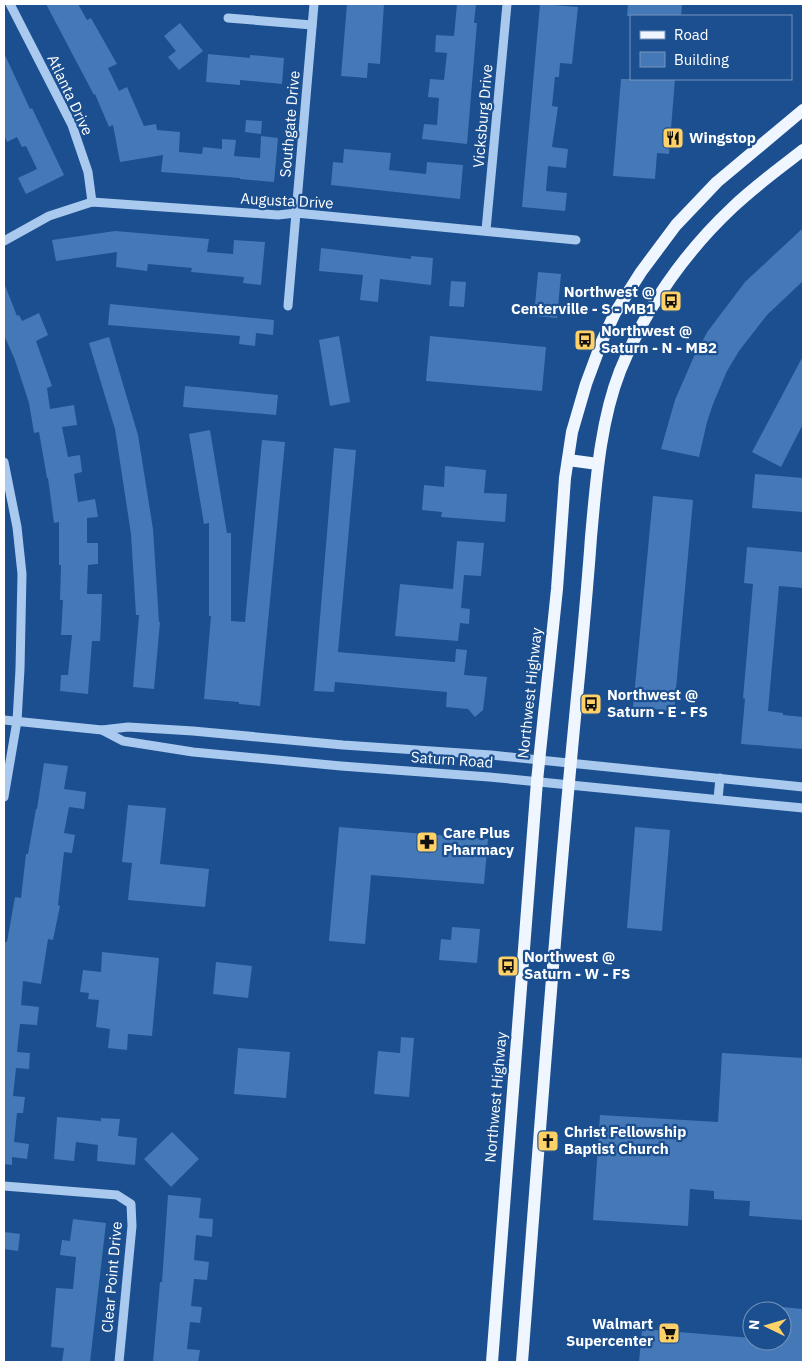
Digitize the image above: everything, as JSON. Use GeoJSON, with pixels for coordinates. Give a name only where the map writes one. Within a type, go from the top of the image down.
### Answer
{"type":"FeatureCollection","features":[{"type":"Feature","properties":{"kind":"main road","name":"Northwest Highway"},"geometry":{"type":"LineString","coordinates":[[492,1362],[539,760],[572,432],[586,384],[615,313],[632,285],[676,225],[717,182],[803,110]]}},
{"type":"Feature","properties":{"kind":"main road"},"geometry":{"type":"LineString","coordinates":[[522,1362],[568,784],[598,464],[607,420],[619,374],[638,332],[662,290],[694,249],[730,209],[756,186],[803,150]]}},
{"type":"Feature","properties":{"kind":"main road"},"geometry":{"type":"LineString","coordinates":[[568,460],[598,464]]}},
{"type":"Feature","properties":{"kind":"street","name":"Atlanta Drive"},"geometry":{"type":"LineString","coordinates":[[10,4],[72,126],[88,172],[92,202]]}},
{"type":"Feature","properties":{"kind":"street","name":"Southgate Drive"},"geometry":{"type":"LineString","coordinates":[[288,306],[314,4]]}},
{"type":"Feature","properties":{"kind":"street","name":"Vicksburg Drive"},"geometry":{"type":"LineString","coordinates":[[486,230],[507,4]]}},
{"type":"Feature","properties":{"kind":"street"},"geometry":{"type":"LineString","coordinates":[[228,18],[312,24]]}},
{"type":"Feature","properties":{"kind":"street","name":"Augusta Drive"},"geometry":{"type":"LineString","coordinates":[[4,241],[49,216],[92,202],[278,214],[296,213],[576,240]]}},
{"type":"Feature","properties":{"kind":"street"},"geometry":{"type":"LineString","coordinates":[[4,462],[17,527],[22,574],[17,721],[4,797]]}},
{"type":"Feature","properties":{"kind":"street","name":"Saturn Road"},"geometry":{"type":"LineString","coordinates":[[4,720],[102,730],[128,726],[539,760],[803,787]]}},
{"type":"Feature","properties":{"kind":"street","name":"Saturn Road"},"geometry":{"type":"LineString","coordinates":[[102,730],[123,741],[193,752],[341,766],[538,781],[803,808]]}},
{"type":"Feature","properties":{"kind":"street"},"geometry":{"type":"LineString","coordinates":[[718,799],[720,778]]}},
{"type":"Feature","properties":{"kind":"street","name":"Clear Point Drive"},"geometry":{"type":"LineString","coordinates":[[4,1186],[118,1195],[131,1204],[132,1226],[119,1362]]}},
{"type":"Feature","properties":{"kind":"building"},"geometry":{"type":"Polygon","coordinates":[[[46,4],[78,4],[87,20],[91,18],[117,64],[108,68],[119,91],[127,87],[144,126],[156,124],[157,130],[180,132],[179,152],[202,154],[203,147],[222,149],[222,139],[236,140],[234,156],[260,158],[261,136],[278,138],[274,182],[161,172],[163,155],[120,162],[113,125],[109,127],[95,94],[46,4]]]}},
{"type":"Feature","properties":{"kind":"building"},"geometry":{"type":"Polygon","coordinates":[[[347,4],[384,4],[380,64],[368,63],[367,78],[341,76],[347,4]]]}},
{"type":"Feature","properties":{"kind":"building"},"geometry":{"type":"Polygon","coordinates":[[[457,4],[476,4],[474,23],[477,23],[467,144],[422,139],[424,124],[437,125],[439,98],[428,97],[430,79],[444,80],[447,53],[435,52],[436,35],[454,36],[457,4]]]}},
{"type":"Feature","properties":{"kind":"building"},"geometry":{"type":"Polygon","coordinates":[[[540,4],[578,7],[572,64],[560,63],[559,77],[555,77],[552,106],[558,107],[552,147],[568,149],[566,168],[548,166],[546,191],[567,193],[565,211],[522,207],[540,4]]]}},
{"type":"Feature","properties":{"kind":"building"},"geometry":{"type":"Polygon","coordinates":[[[628,4],[682,4],[681,15],[627,16],[628,4]]]}},
{"type":"Feature","properties":{"kind":"building"},"geometry":{"type":"Polygon","coordinates":[[[180,23],[203,51],[179,70],[168,57],[176,51],[164,36],[180,23]]]}},
{"type":"Feature","properties":{"kind":"building"},"geometry":{"type":"Polygon","coordinates":[[[4,53],[64,175],[26,194],[18,178],[37,169],[26,146],[22,147],[17,137],[7,142],[4,135],[4,53]]]}},
{"type":"Feature","properties":{"kind":"building"},"geometry":{"type":"Polygon","coordinates":[[[208,54],[250,58],[250,55],[284,58],[282,84],[240,80],[240,85],[206,82],[208,54]]]}},
{"type":"Feature","properties":{"kind":"building"},"geometry":{"type":"Polygon","coordinates":[[[621,79],[675,80],[669,154],[657,153],[655,179],[613,176],[621,79]]]}},
{"type":"Feature","properties":{"kind":"building"},"geometry":{"type":"Polygon","coordinates":[[[246,120],[262,121],[261,134],[245,132],[246,120]]]}},
{"type":"Feature","properties":{"kind":"building"},"geometry":{"type":"Polygon","coordinates":[[[344,149],[391,153],[389,170],[426,174],[427,162],[463,165],[460,199],[331,185],[333,162],[343,163],[344,149]]]}},
{"type":"Feature","properties":{"kind":"building"},"geometry":{"type":"Polygon","coordinates":[[[803,228],[803,281],[767,315],[739,351],[727,371],[707,422],[699,457],[661,449],[675,400],[695,354],[708,331],[745,282],[803,228]]]}},
{"type":"Feature","properties":{"kind":"building"},"geometry":{"type":"Polygon","coordinates":[[[115,231],[209,239],[207,252],[233,254],[234,240],[265,242],[261,285],[243,283],[244,277],[191,272],[192,268],[148,264],[147,271],[116,267],[117,252],[56,261],[52,240],[115,231]]]}},
{"type":"Feature","properties":{"kind":"building"},"geometry":{"type":"Polygon","coordinates":[[[321,248],[411,259],[411,256],[433,258],[431,285],[380,279],[378,302],[360,300],[363,275],[319,271],[321,248]]]}},
{"type":"Feature","properties":{"kind":"building"},"geometry":{"type":"Polygon","coordinates":[[[538,272],[561,274],[557,318],[534,316],[538,272]]]}},
{"type":"Feature","properties":{"kind":"building"},"geometry":{"type":"Polygon","coordinates":[[[451,281],[466,282],[464,307],[449,306],[451,281]]]}},
{"type":"Feature","properties":{"kind":"building"},"geometry":{"type":"Polygon","coordinates":[[[4,283],[17,316],[19,315],[22,321],[39,313],[48,335],[36,341],[52,386],[47,388],[50,409],[74,405],[77,425],[62,427],[68,457],[80,455],[82,472],[74,474],[78,502],[95,499],[98,517],[87,518],[87,543],[98,543],[98,564],[88,565],[87,594],[102,594],[101,624],[100,641],[92,641],[88,694],[60,691],[61,675],[68,675],[72,635],[61,635],[63,600],[60,600],[59,522],[54,523],[39,432],[34,433],[29,403],[15,360],[4,335],[4,283]]]}},
{"type":"Feature","properties":{"kind":"building"},"geometry":{"type":"Polygon","coordinates":[[[110,304],[274,320],[273,335],[256,333],[255,346],[239,344],[240,336],[108,325],[110,304]]]}},
{"type":"Feature","properties":{"kind":"building"},"geometry":{"type":"Polygon","coordinates":[[[339,336],[350,402],[330,406],[319,340],[339,336]]]}},
{"type":"Feature","properties":{"kind":"building"},"geometry":{"type":"Polygon","coordinates":[[[430,336],[546,347],[542,391],[426,381],[430,336]]]}},
{"type":"Feature","properties":{"kind":"building"},"geometry":{"type":"Polygon","coordinates":[[[109,337],[138,435],[153,529],[160,622],[154,689],[133,687],[139,615],[136,615],[131,534],[115,429],[89,343],[109,337]]]}},
{"type":"Feature","properties":{"kind":"building"},"geometry":{"type":"Polygon","coordinates":[[[803,356],[803,424],[781,467],[752,452],[803,356]]]}},
{"type":"Feature","properties":{"kind":"building"},"geometry":{"type":"Polygon","coordinates":[[[185,386],[278,395],[276,415],[183,407],[185,386]]]}},
{"type":"Feature","properties":{"kind":"building"},"geometry":{"type":"Polygon","coordinates":[[[210,430],[227,533],[231,533],[231,621],[245,622],[262,440],[285,442],[260,706],[204,699],[211,616],[209,616],[209,523],[204,524],[189,434],[210,430]]]}},
{"type":"Feature","properties":{"kind":"building"},"geometry":{"type":"Polygon","coordinates":[[[334,448],[356,450],[338,652],[455,662],[456,649],[467,650],[464,675],[487,677],[483,710],[475,717],[468,709],[446,707],[447,692],[335,682],[334,692],[314,691],[334,448]]]}},
{"type":"Feature","properties":{"kind":"building"},"geometry":{"type":"Polygon","coordinates":[[[445,466],[486,470],[484,493],[507,494],[505,522],[441,517],[442,512],[422,510],[424,485],[444,487],[445,466]]]}},
{"type":"Feature","properties":{"kind":"building"},"geometry":{"type":"Polygon","coordinates":[[[755,474],[803,478],[803,512],[752,508],[755,474]]]}},
{"type":"Feature","properties":{"kind":"building"},"geometry":{"type":"Polygon","coordinates":[[[653,496],[693,500],[674,711],[633,707],[653,496]]]}},
{"type":"Feature","properties":{"kind":"building"},"geometry":{"type":"Polygon","coordinates":[[[457,541],[484,543],[481,576],[464,575],[461,608],[470,609],[469,624],[460,623],[458,641],[395,636],[400,584],[453,589],[457,541]]]}},
{"type":"Feature","properties":{"kind":"building"},"geometry":{"type":"Polygon","coordinates":[[[747,547],[803,552],[803,588],[779,586],[768,711],[803,717],[803,749],[741,744],[753,584],[744,583],[747,547]]]}},
{"type":"Feature","properties":{"kind":"building"},"geometry":{"type":"Polygon","coordinates":[[[44,763],[68,766],[64,789],[86,792],[84,809],[69,807],[64,833],[75,835],[72,853],[64,852],[58,905],[60,906],[53,940],[48,939],[41,984],[23,981],[21,1005],[39,1007],[37,1025],[20,1024],[17,1052],[30,1053],[29,1069],[16,1068],[13,1096],[25,1097],[23,1113],[17,1113],[14,1142],[29,1144],[27,1159],[12,1157],[12,1165],[4,1164],[4,949],[15,897],[21,898],[26,854],[28,854],[37,809],[44,763]]]}},
{"type":"Feature","properties":{"kind":"building"},"geometry":{"type":"Polygon","coordinates":[[[128,805],[166,808],[160,864],[209,869],[205,907],[128,900],[132,863],[122,862],[128,805]]]}},
{"type":"Feature","properties":{"kind":"building"},"geometry":{"type":"Polygon","coordinates":[[[339,827],[488,839],[484,884],[371,875],[365,944],[329,941],[339,827]]]}},
{"type":"Feature","properties":{"kind":"building"},"geometry":{"type":"Polygon","coordinates":[[[635,827],[670,830],[662,931],[627,928],[635,827]]]}},
{"type":"Feature","properties":{"kind":"building"},"geometry":{"type":"Polygon","coordinates":[[[452,927],[480,929],[477,963],[439,960],[441,939],[451,940],[452,927]]]}},
{"type":"Feature","properties":{"kind":"building"},"geometry":{"type":"Polygon","coordinates":[[[102,952],[159,958],[152,1036],[128,1034],[127,1050],[108,1048],[110,1029],[96,1027],[99,1000],[88,999],[89,993],[80,992],[83,970],[101,972],[102,952]]]}},
{"type":"Feature","properties":{"kind":"building"},"geometry":{"type":"Polygon","coordinates":[[[216,962],[252,966],[248,998],[213,994],[216,962]]]}},
{"type":"Feature","properties":{"kind":"building"},"geometry":{"type":"Polygon","coordinates":[[[401,1037],[414,1038],[409,1097],[374,1094],[378,1051],[400,1053],[401,1037]]]}},
{"type":"Feature","properties":{"kind":"building"},"geometry":{"type":"Polygon","coordinates":[[[238,1048],[290,1052],[286,1098],[234,1094],[238,1048]]]}},
{"type":"Feature","properties":{"kind":"building"},"geometry":{"type":"Polygon","coordinates":[[[722,1053],[803,1058],[803,1220],[749,1216],[750,1201],[714,1199],[714,1191],[690,1189],[688,1226],[593,1220],[600,1115],[718,1122],[722,1053]]]}},
{"type":"Feature","properties":{"kind":"building"},"geometry":{"type":"Polygon","coordinates":[[[57,1117],[101,1121],[101,1118],[120,1119],[118,1136],[137,1138],[135,1165],[97,1161],[98,1145],[76,1142],[74,1161],[54,1159],[57,1117]]]}},
{"type":"Feature","properties":{"kind":"building"},"geometry":{"type":"Polygon","coordinates":[[[172,1132],[199,1159],[171,1187],[144,1159],[172,1132]]]}},
{"type":"Feature","properties":{"kind":"building"},"geometry":{"type":"Polygon","coordinates":[[[168,1195],[201,1198],[199,1218],[213,1219],[212,1237],[196,1235],[194,1260],[209,1262],[207,1280],[194,1279],[191,1306],[202,1307],[200,1323],[190,1322],[187,1349],[200,1350],[198,1362],[153,1362],[160,1282],[162,1282],[168,1195]]]}},
{"type":"Feature","properties":{"kind":"building"},"geometry":{"type":"Polygon","coordinates":[[[73,1219],[106,1223],[90,1362],[62,1362],[64,1348],[51,1347],[56,1288],[73,1289],[76,1257],[60,1255],[62,1240],[70,1241],[73,1219]]]}},
{"type":"Feature","properties":{"kind":"building"},"geometry":{"type":"Polygon","coordinates":[[[4,1232],[20,1234],[18,1251],[4,1249],[4,1232]]]}},
{"type":"Feature","properties":{"kind":"building","name":"Walmart Supercenter"},"geometry":{"type":"Polygon","coordinates":[[[792,1308],[803,1309],[803,1362],[639,1362],[642,1329],[742,1337],[742,1351],[792,1351],[792,1308]]]}},
{"type":"Feature","properties":{"kind":"place","name":"Wingstop"},"geometry":{"type":"Point","coordinates":[673,138]}},
{"type":"Feature","properties":{"kind":"place","name":"Northwest @ Centerville - S - MB1"},"geometry":{"type":"Point","coordinates":[671,301]}},
{"type":"Feature","properties":{"kind":"place","name":"Northwest @ Saturn - N - MB2"},"geometry":{"type":"Point","coordinates":[585,340]}},
{"type":"Feature","properties":{"kind":"place","name":"Northwest @ Saturn - E - FS"},"geometry":{"type":"Point","coordinates":[591,704]}},
{"type":"Feature","properties":{"kind":"place","name":"Care Plus Pharmacy"},"geometry":{"type":"Point","coordinates":[427,842]}},
{"type":"Feature","properties":{"kind":"place","name":"Northwest @ Saturn - W - FS"},"geometry":{"type":"Point","coordinates":[508,966]}},
{"type":"Feature","properties":{"kind":"place","name":"Christ Fellowship Baptist Church"},"geometry":{"type":"Point","coordinates":[548,1141]}},
{"type":"Feature","properties":{"kind":"place","name":"Walmart Supercenter"},"geometry":{"type":"Point","coordinates":[669,1333]}}]}
